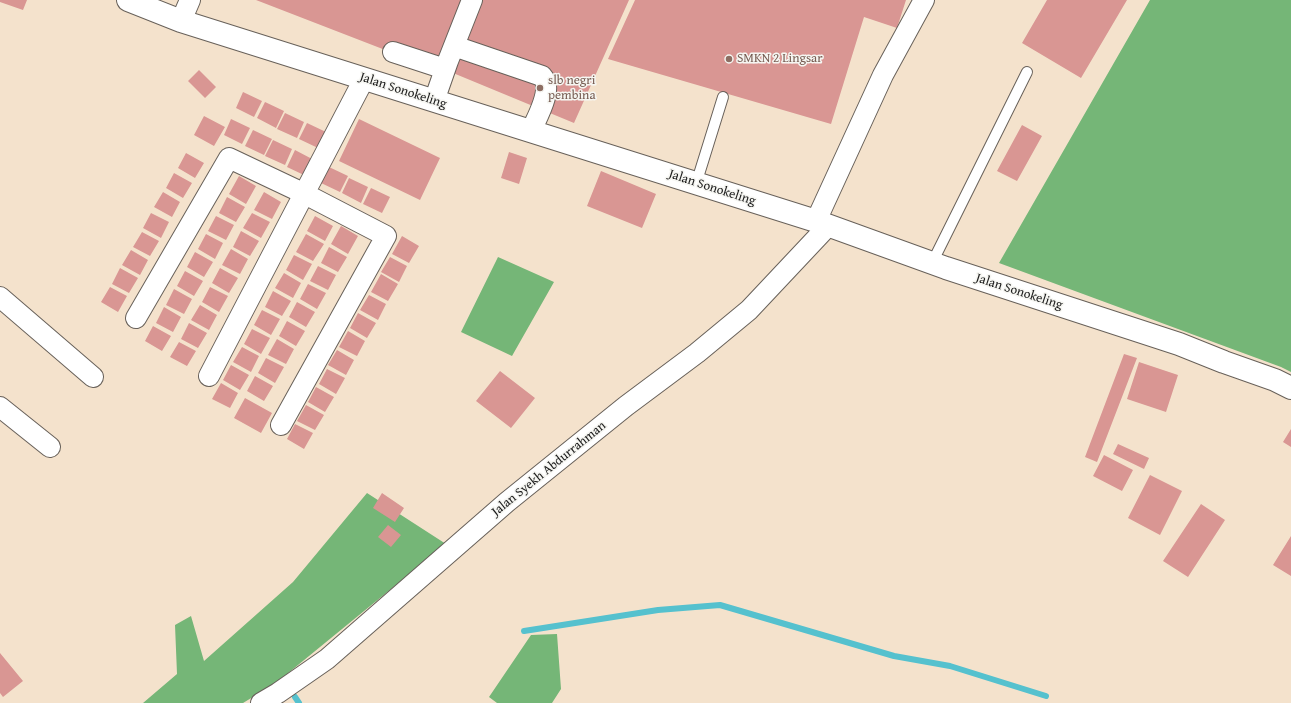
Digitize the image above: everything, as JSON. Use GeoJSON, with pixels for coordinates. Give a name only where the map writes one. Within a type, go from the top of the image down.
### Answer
{"type":"FeatureCollection","features":[{"type":"Feature","properties":{"kind":"street","name":"Jalan Sonokeling"},"geometry":{"type":"LineString","coordinates":[[128,0],[182,21],[822,224],[932,263],[1178,344],[1275,380],[1291,388]]}},
{"type":"Feature","properties":{"kind":"street"},"geometry":{"type":"LineString","coordinates":[[182,21],[190,0]]}},
{"type":"Feature","properties":{"kind":"street"},"geometry":{"type":"LineString","coordinates":[[434,101],[472,0]]}},
{"type":"Feature","properties":{"kind":"street","name":"Jalan Syekh Abdurrahman"},"geometry":{"type":"LineString","coordinates":[[261,703],[327,660],[507,502],[620,411],[697,353],[743,315],[822,224],[884,75],[924,0]]}},
{"type":"Feature","properties":{"kind":"street"},"geometry":{"type":"LineString","coordinates":[[454,46],[542,76],[546,82],[546,93],[531,131]]}},
{"type":"Feature","properties":{"kind":"street"},"geometry":{"type":"LineString","coordinates":[[393,52],[445,69]]}},
{"type":"Feature","properties":{"kind":"street"},"geometry":{"type":"LineString","coordinates":[[209,376],[364,79]]}},
{"type":"Feature","properties":{"kind":"street"},"geometry":{"type":"LineString","coordinates":[[136,318],[229,158],[386,236],[281,425]]}},
{"type":"Feature","properties":{"kind":"street"},"geometry":{"type":"LineString","coordinates":[[0,297],[93,377]]}},
{"type":"Feature","properties":{"kind":"street"},"geometry":{"type":"LineString","coordinates":[[0,407],[50,447]]}},
{"type":"Feature","properties":{"kind":"lane"},"geometry":{"type":"LineString","coordinates":[[932,263],[1027,72]]}},
{"type":"Feature","properties":{"kind":"lane"},"geometry":{"type":"LineString","coordinates":[[696,184],[723,97]]}},
{"type":"Feature","properties":{"kind":"green space"},"geometry":{"type":"Polygon","coordinates":[[[1150,0],[1291,0],[1291,372],[999,263],[1150,0]]]}},
{"type":"Feature","properties":{"kind":"green space"},"geometry":{"type":"Polygon","coordinates":[[[498,257],[554,282],[512,356],[461,332],[498,257]]]}},
{"type":"Feature","properties":{"kind":"green space"},"geometry":{"type":"Polygon","coordinates":[[[367,493],[446,544],[276,683],[243,703],[143,703],[177,674],[175,625],[191,616],[204,661],[293,582],[367,493]]]}},
{"type":"Feature","properties":{"kind":"green space"},"geometry":{"type":"Polygon","coordinates":[[[557,634],[561,689],[552,703],[497,703],[489,697],[531,635],[557,634]]]}},
{"type":"Feature","properties":{"kind":"building"},"geometry":{"type":"Polygon","coordinates":[[[0,0],[27,0],[23,10],[0,2],[0,0]]]}},
{"type":"Feature","properties":{"kind":"building","name":"slb negri pembina"},"geometry":{"type":"Polygon","coordinates":[[[256,0],[629,0],[574,123],[395,49],[393,53],[256,0]]]}},
{"type":"Feature","properties":{"kind":"building","name":"SMKN 2 Lingsar"},"geometry":{"type":"Polygon","coordinates":[[[635,0],[906,0],[897,28],[864,17],[831,124],[608,59],[635,0]]]}},
{"type":"Feature","properties":{"kind":"building"},"geometry":{"type":"Polygon","coordinates":[[[1047,0],[1127,0],[1081,78],[1022,43],[1047,0]]]}},
{"type":"Feature","properties":{"kind":"building"},"geometry":{"type":"Polygon","coordinates":[[[199,70],[216,87],[205,98],[188,81],[199,70]]]}},
{"type":"Feature","properties":{"kind":"building"},"geometry":{"type":"Polygon","coordinates":[[[243,92],[262,101],[254,117],[236,108],[243,92]]]}},
{"type":"Feature","properties":{"kind":"building"},"geometry":{"type":"Polygon","coordinates":[[[265,102],[284,111],[276,128],[257,118],[265,102]]]}},
{"type":"Feature","properties":{"kind":"building"},"geometry":{"type":"Polygon","coordinates":[[[285,113],[304,122],[297,138],[277,129],[285,113]]]}},
{"type":"Feature","properties":{"kind":"building"},"geometry":{"type":"Polygon","coordinates":[[[204,116],[225,127],[214,146],[194,135],[204,116]]]}},
{"type":"Feature","properties":{"kind":"building"},"geometry":{"type":"Polygon","coordinates":[[[231,119],[250,128],[242,144],[224,135],[231,119]]]}},
{"type":"Feature","properties":{"kind":"building"},"geometry":{"type":"Polygon","coordinates":[[[359,119],[440,158],[420,200],[339,161],[359,119]]]}},
{"type":"Feature","properties":{"kind":"building"},"geometry":{"type":"Polygon","coordinates":[[[307,123],[326,132],[318,148],[299,139],[307,123]]]}},
{"type":"Feature","properties":{"kind":"building"},"geometry":{"type":"Polygon","coordinates":[[[1022,125],[1042,136],[1017,181],[997,171],[1022,125]]]}},
{"type":"Feature","properties":{"kind":"building"},"geometry":{"type":"Polygon","coordinates":[[[253,130],[272,139],[264,155],[245,146],[253,130]]]}},
{"type":"Feature","properties":{"kind":"building"},"geometry":{"type":"Polygon","coordinates":[[[273,140],[292,149],[285,165],[265,156],[273,140]]]}},
{"type":"Feature","properties":{"kind":"building"},"geometry":{"type":"Polygon","coordinates":[[[295,150],[314,160],[306,176],[287,167],[295,150]]]}},
{"type":"Feature","properties":{"kind":"building"},"geometry":{"type":"Polygon","coordinates":[[[509,152],[527,158],[519,184],[501,178],[509,152]]]}},
{"type":"Feature","properties":{"kind":"building"},"geometry":{"type":"Polygon","coordinates":[[[186,153],[204,163],[195,178],[178,168],[186,153]]]}},
{"type":"Feature","properties":{"kind":"building"},"geometry":{"type":"Polygon","coordinates":[[[329,167],[348,176],[340,192],[321,183],[329,167]]]}},
{"type":"Feature","properties":{"kind":"building"},"geometry":{"type":"Polygon","coordinates":[[[601,171],[656,194],[642,228],[587,206],[601,171]]]}},
{"type":"Feature","properties":{"kind":"building"},"geometry":{"type":"Polygon","coordinates":[[[174,173],[192,183],[183,198],[166,188],[174,173]]]}},
{"type":"Feature","properties":{"kind":"building"},"geometry":{"type":"Polygon","coordinates":[[[239,176],[256,186],[246,204],[229,194],[239,176]]]}},
{"type":"Feature","properties":{"kind":"building"},"geometry":{"type":"Polygon","coordinates":[[[349,178],[368,187],[361,203],[342,193],[349,178]]]}},
{"type":"Feature","properties":{"kind":"building"},"geometry":{"type":"Polygon","coordinates":[[[371,188],[390,197],[382,213],[363,204],[371,188]]]}},
{"type":"Feature","properties":{"kind":"building"},"geometry":{"type":"Polygon","coordinates":[[[163,192],[180,202],[172,217],[154,207],[163,192]]]}},
{"type":"Feature","properties":{"kind":"building"},"geometry":{"type":"Polygon","coordinates":[[[264,192],[281,202],[272,219],[254,210],[264,192]]]}},
{"type":"Feature","properties":{"kind":"building"},"geometry":{"type":"Polygon","coordinates":[[[227,197],[245,207],[236,222],[219,213],[227,197]]]}},
{"type":"Feature","properties":{"kind":"building"},"geometry":{"type":"Polygon","coordinates":[[[151,213],[169,222],[161,238],[143,228],[151,213]]]}},
{"type":"Feature","properties":{"kind":"building"},"geometry":{"type":"Polygon","coordinates":[[[252,213],[270,222],[261,238],[243,228],[252,213]]]}},
{"type":"Feature","properties":{"kind":"building"},"geometry":{"type":"Polygon","coordinates":[[[216,216],[234,225],[226,240],[208,231],[216,216]]]}},
{"type":"Feature","properties":{"kind":"building"},"geometry":{"type":"Polygon","coordinates":[[[315,216],[333,226],[325,241],[307,231],[315,216]]]}},
{"type":"Feature","properties":{"kind":"building"},"geometry":{"type":"Polygon","coordinates":[[[341,226],[358,236],[348,254],[331,244],[341,226]]]}},
{"type":"Feature","properties":{"kind":"building"},"geometry":{"type":"Polygon","coordinates":[[[241,231],[259,241],[250,256],[233,247],[241,231]]]}},
{"type":"Feature","properties":{"kind":"building"},"geometry":{"type":"Polygon","coordinates":[[[142,232],[159,241],[150,256],[133,247],[142,232]]]}},
{"type":"Feature","properties":{"kind":"building"},"geometry":{"type":"Polygon","coordinates":[[[206,234],[223,243],[215,259],[198,249],[206,234]]]}},
{"type":"Feature","properties":{"kind":"building"},"geometry":{"type":"Polygon","coordinates":[[[306,234],[324,244],[313,261],[296,252],[306,234]]]}},
{"type":"Feature","properties":{"kind":"building"},"geometry":{"type":"Polygon","coordinates":[[[402,236],[419,246],[409,263],[392,254],[402,236]]]}},
{"type":"Feature","properties":{"kind":"building"},"geometry":{"type":"Polygon","coordinates":[[[329,247],[347,257],[338,272],[321,263],[329,247]]]}},
{"type":"Feature","properties":{"kind":"building"},"geometry":{"type":"Polygon","coordinates":[[[231,249],[248,259],[240,274],[222,265],[231,249]]]}},
{"type":"Feature","properties":{"kind":"building"},"geometry":{"type":"Polygon","coordinates":[[[131,250],[148,260],[140,275],[122,265],[131,250]]]}},
{"type":"Feature","properties":{"kind":"building"},"geometry":{"type":"Polygon","coordinates":[[[195,252],[213,262],[204,277],[187,267],[195,252]]]}},
{"type":"Feature","properties":{"kind":"building"},"geometry":{"type":"Polygon","coordinates":[[[294,255],[312,264],[303,280],[286,270],[294,255]]]}},
{"type":"Feature","properties":{"kind":"building"},"geometry":{"type":"Polygon","coordinates":[[[390,257],[407,266],[399,282],[381,272],[390,257]]]}},
{"type":"Feature","properties":{"kind":"building"},"geometry":{"type":"Polygon","coordinates":[[[318,266],[336,275],[328,290],[310,281],[318,266]]]}},
{"type":"Feature","properties":{"kind":"building"},"geometry":{"type":"Polygon","coordinates":[[[120,268],[138,278],[129,293],[112,284],[120,268]]]}},
{"type":"Feature","properties":{"kind":"building"},"geometry":{"type":"Polygon","coordinates":[[[220,268],[238,278],[229,293],[212,283],[220,268]]]}},
{"type":"Feature","properties":{"kind":"building"},"geometry":{"type":"Polygon","coordinates":[[[185,271],[203,281],[194,296],[177,286],[185,271]]]}},
{"type":"Feature","properties":{"kind":"building"},"geometry":{"type":"Polygon","coordinates":[[[284,273],[301,283],[293,298],[275,288],[284,273]]]}},
{"type":"Feature","properties":{"kind":"building"},"geometry":{"type":"Polygon","coordinates":[[[381,274],[398,284],[388,301],[371,292],[381,274]]]}},
{"type":"Feature","properties":{"kind":"building"},"geometry":{"type":"Polygon","coordinates":[[[308,284],[326,293],[317,309],[300,299],[308,284]]]}},
{"type":"Feature","properties":{"kind":"building"},"geometry":{"type":"Polygon","coordinates":[[[110,287],[127,296],[118,312],[101,302],[110,287]]]}},
{"type":"Feature","properties":{"kind":"building"},"geometry":{"type":"Polygon","coordinates":[[[210,287],[228,296],[219,312],[202,302],[210,287]]]}},
{"type":"Feature","properties":{"kind":"building"},"geometry":{"type":"Polygon","coordinates":[[[174,289],[192,299],[184,314],[166,305],[174,289]]]}},
{"type":"Feature","properties":{"kind":"building"},"geometry":{"type":"Polygon","coordinates":[[[273,291],[291,301],[282,316],[265,307],[273,291]]]}},
{"type":"Feature","properties":{"kind":"building"},"geometry":{"type":"Polygon","coordinates":[[[369,295],[386,304],[378,320],[360,310],[369,295]]]}},
{"type":"Feature","properties":{"kind":"building"},"geometry":{"type":"Polygon","coordinates":[[[297,302],[315,312],[306,327],[289,317],[297,302]]]}},
{"type":"Feature","properties":{"kind":"building"},"geometry":{"type":"Polygon","coordinates":[[[200,305],[217,315],[209,330],[191,320],[200,305]]]}},
{"type":"Feature","properties":{"kind":"building"},"geometry":{"type":"Polygon","coordinates":[[[164,307],[181,317],[173,332],[156,323],[164,307]]]}},
{"type":"Feature","properties":{"kind":"building"},"geometry":{"type":"Polygon","coordinates":[[[262,310],[280,319],[271,335],[254,325],[262,310]]]}},
{"type":"Feature","properties":{"kind":"building"},"geometry":{"type":"Polygon","coordinates":[[[358,313],[376,323],[367,338],[350,328],[358,313]]]}},
{"type":"Feature","properties":{"kind":"building"},"geometry":{"type":"Polygon","coordinates":[[[287,321],[305,331],[296,346],[279,336],[287,321]]]}},
{"type":"Feature","properties":{"kind":"building"},"geometry":{"type":"Polygon","coordinates":[[[189,323],[207,333],[198,348],[181,339],[189,323]]]}},
{"type":"Feature","properties":{"kind":"building"},"geometry":{"type":"Polygon","coordinates":[[[153,326],[171,336],[162,351],[145,341],[153,326]]]}},
{"type":"Feature","properties":{"kind":"building"},"geometry":{"type":"Polygon","coordinates":[[[252,329],[270,338],[261,354],[244,344],[252,329]]]}},
{"type":"Feature","properties":{"kind":"building"},"geometry":{"type":"Polygon","coordinates":[[[348,331],[365,341],[357,356],[339,347],[348,331]]]}},
{"type":"Feature","properties":{"kind":"building"},"geometry":{"type":"Polygon","coordinates":[[[277,339],[294,349],[286,364],[268,355],[277,339]]]}},
{"type":"Feature","properties":{"kind":"building"},"geometry":{"type":"Polygon","coordinates":[[[179,342],[196,351],[187,366],[170,357],[179,342]]]}},
{"type":"Feature","properties":{"kind":"building"},"geometry":{"type":"Polygon","coordinates":[[[242,347],[259,356],[251,372],[233,362],[242,347]]]}},
{"type":"Feature","properties":{"kind":"building"},"geometry":{"type":"Polygon","coordinates":[[[337,350],[354,360],[346,375],[328,365],[337,350]]]}},
{"type":"Feature","properties":{"kind":"building"},"geometry":{"type":"Polygon","coordinates":[[[1124,354],[1137,358],[1097,462],[1085,457],[1124,354]]]}},
{"type":"Feature","properties":{"kind":"building"},"geometry":{"type":"Polygon","coordinates":[[[266,358],[284,367],[275,383],[258,373],[266,358]]]}},
{"type":"Feature","properties":{"kind":"building"},"geometry":{"type":"Polygon","coordinates":[[[1139,362],[1178,375],[1166,412],[1127,399],[1139,362]]]}},
{"type":"Feature","properties":{"kind":"building"},"geometry":{"type":"Polygon","coordinates":[[[231,365],[249,375],[240,390],[223,380],[231,365]]]}},
{"type":"Feature","properties":{"kind":"building"},"geometry":{"type":"Polygon","coordinates":[[[327,369],[345,378],[336,394],[319,384],[327,369]]]}},
{"type":"Feature","properties":{"kind":"building"},"geometry":{"type":"Polygon","coordinates":[[[500,371],[535,398],[511,428],[476,401],[500,371]]]}},
{"type":"Feature","properties":{"kind":"building"},"geometry":{"type":"Polygon","coordinates":[[[255,376],[273,386],[264,401],[247,391],[255,376]]]}},
{"type":"Feature","properties":{"kind":"building"},"geometry":{"type":"Polygon","coordinates":[[[221,383],[238,393],[230,408],[212,399],[221,383]]]}},
{"type":"Feature","properties":{"kind":"building"},"geometry":{"type":"Polygon","coordinates":[[[316,387],[334,397],[325,412],[308,402],[316,387]]]}},
{"type":"Feature","properties":{"kind":"building"},"geometry":{"type":"Polygon","coordinates":[[[245,398],[272,413],[261,433],[234,418],[245,398]]]}},
{"type":"Feature","properties":{"kind":"building"},"geometry":{"type":"Polygon","coordinates":[[[306,405],[324,415],[315,430],[297,421],[306,405]]]}},
{"type":"Feature","properties":{"kind":"building"},"geometry":{"type":"Polygon","coordinates":[[[295,424],[313,433],[304,449],[287,439],[295,424]]]}},
{"type":"Feature","properties":{"kind":"building"},"geometry":{"type":"Polygon","coordinates":[[[1291,429],[1291,447],[1283,442],[1291,429]]]}},
{"type":"Feature","properties":{"kind":"building"},"geometry":{"type":"Polygon","coordinates":[[[1118,444],[1149,458],[1144,469],[1113,454],[1118,444]]]}},
{"type":"Feature","properties":{"kind":"building"},"geometry":{"type":"Polygon","coordinates":[[[1104,455],[1133,470],[1122,491],[1093,476],[1104,455]]]}},
{"type":"Feature","properties":{"kind":"building"},"geometry":{"type":"Polygon","coordinates":[[[1150,475],[1182,491],[1160,535],[1128,518],[1150,475]]]}},
{"type":"Feature","properties":{"kind":"building"},"geometry":{"type":"Polygon","coordinates":[[[382,493],[404,508],[395,522],[373,508],[382,493]]]}},
{"type":"Feature","properties":{"kind":"building"},"geometry":{"type":"Polygon","coordinates":[[[1201,504],[1225,520],[1188,577],[1163,561],[1201,504]]]}},
{"type":"Feature","properties":{"kind":"building"},"geometry":{"type":"Polygon","coordinates":[[[388,525],[401,535],[391,547],[378,537],[388,525]]]}},
{"type":"Feature","properties":{"kind":"building"},"geometry":{"type":"Polygon","coordinates":[[[1291,536],[1291,576],[1273,565],[1291,536]]]}},
{"type":"Feature","properties":{"kind":"building"},"geometry":{"type":"Polygon","coordinates":[[[0,653],[23,681],[3,697],[0,693],[0,653]]]}},
{"type":"Feature","properties":{"kind":"waterway"},"geometry":{"type":"LineString","coordinates":[[524,631],[658,610],[720,605],[894,656],[950,666],[1046,696]]}},
{"type":"Feature","properties":{"kind":"waterway"},"geometry":{"type":"LineString","coordinates":[[295,697],[299,703]]}},
{"type":"Feature","properties":{"kind":"place","name":"SMKN 2 Lingsar"},"geometry":{"type":"Point","coordinates":[729,59]}},
{"type":"Feature","properties":{"kind":"place","name":"slb negri pembina"},"geometry":{"type":"Point","coordinates":[540,88]}}]}
